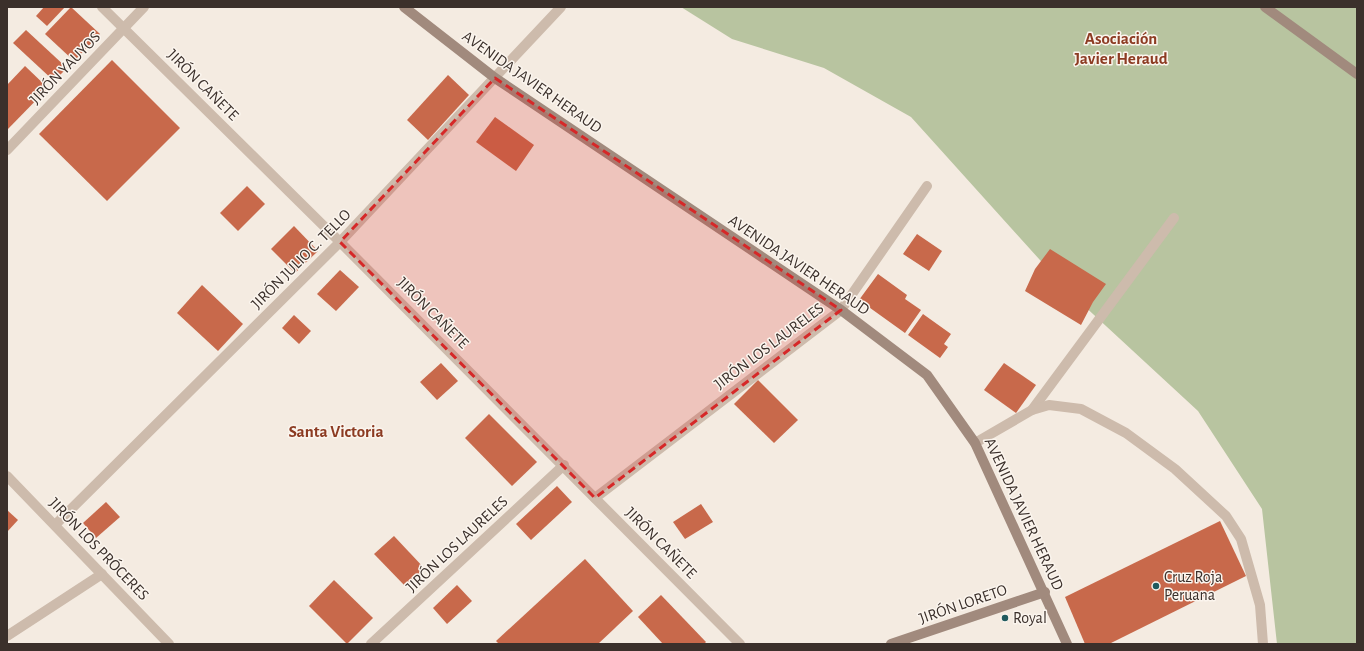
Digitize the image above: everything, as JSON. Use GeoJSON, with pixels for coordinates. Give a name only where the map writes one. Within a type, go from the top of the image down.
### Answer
{"type":"FeatureCollection","features":[{"type":"Feature","properties":{"kind":"main road","name":"AVENIDA JAVIER HERAUD"},"geometry":{"type":"LineString","coordinates":[[404,7],[495,78],[841,310],[927,375],[975,443],[1045,592],[1067,644]]}},
{"type":"Feature","properties":{"kind":"main road"},"geometry":{"type":"LineString","coordinates":[[1265,7],[1357,74]]}},
{"type":"Feature","properties":{"kind":"main road","name":"JIRÓN LORETO"},"geometry":{"type":"LineString","coordinates":[[891,644],[1045,592]]}},
{"type":"Feature","properties":{"kind":"street","name":"JIRÓN CAÑETE"},"geometry":{"type":"LineString","coordinates":[[102,7],[340,242],[740,644]]}},
{"type":"Feature","properties":{"kind":"street","name":"JIRÓN YAUYOS"},"geometry":{"type":"LineString","coordinates":[[7,150],[144,7]]}},
{"type":"Feature","properties":{"kind":"street","name":"JIRÓN JULIO C. TELLO"},"geometry":{"type":"LineString","coordinates":[[55,525],[340,242],[561,7]]}},
{"type":"Feature","properties":{"kind":"street","name":"JIRÓN LOS LAURELES"},"geometry":{"type":"LineString","coordinates":[[595,498],[841,310],[928,186]]}},
{"type":"Feature","properties":{"kind":"street"},"geometry":{"type":"LineString","coordinates":[[1032,410],[1174,218]]}},
{"type":"Feature","properties":{"kind":"street"},"geometry":{"type":"LineString","coordinates":[[975,443],[1032,410],[1049,405],[1082,409],[1126,433],[1174,469],[1226,516],[1241,539],[1260,605],[1263,644]]}},
{"type":"Feature","properties":{"kind":"street","name":"JIRÓN LOS LAURELES"},"geometry":{"type":"LineString","coordinates":[[371,644],[564,466]]}},
{"type":"Feature","properties":{"kind":"street","name":"JIRÓN LOS PRÓCERES"},"geometry":{"type":"LineString","coordinates":[[7,476],[169,644]]}},
{"type":"Feature","properties":{"kind":"street"},"geometry":{"type":"LineString","coordinates":[[7,636],[102,574]]}},
{"type":"Feature","properties":{"kind":"highlighted area"},"geometry":{"type":"Polygon","coordinates":[[[495,78],[841,310],[595,498],[340,242],[495,78]]]}},
{"type":"Feature","properties":{"kind":"green space"},"geometry":{"type":"Polygon","coordinates":[[[681,7],[1357,7],[1357,644],[1277,644],[1262,509],[1198,411],[1067,290],[911,117],[824,68],[732,39],[681,7]]]}},
{"type":"Feature","properties":{"kind":"building"},"geometry":{"type":"Polygon","coordinates":[[[44,7],[65,7],[47,26],[36,16],[44,7]]]}},
{"type":"Feature","properties":{"kind":"building"},"geometry":{"type":"Polygon","coordinates":[[[71,7],[100,34],[74,61],[45,34],[71,7]]]}},
{"type":"Feature","properties":{"kind":"building"},"geometry":{"type":"Polygon","coordinates":[[[26,30],[67,68],[54,81],[13,43],[26,30]]]}},
{"type":"Feature","properties":{"kind":"building"},"geometry":{"type":"Polygon","coordinates":[[[112,60],[180,128],[107,201],[39,134],[112,60]]]}},
{"type":"Feature","properties":{"kind":"building"},"geometry":{"type":"Polygon","coordinates":[[[25,66],[48,88],[7,130],[7,85],[25,66]]]}},
{"type":"Feature","properties":{"kind":"building"},"geometry":{"type":"Polygon","coordinates":[[[448,75],[469,95],[428,140],[407,120],[448,75]]]}},
{"type":"Feature","properties":{"kind":"building"},"geometry":{"type":"Polygon","coordinates":[[[495,117],[534,145],[516,171],[476,142],[495,117]]]}},
{"type":"Feature","properties":{"kind":"building"},"geometry":{"type":"Polygon","coordinates":[[[247,186],[265,204],[238,231],[220,213],[247,186]]]}},
{"type":"Feature","properties":{"kind":"building"},"geometry":{"type":"Polygon","coordinates":[[[294,226],[318,251],[295,273],[271,249],[294,226]]]}},
{"type":"Feature","properties":{"kind":"building"},"geometry":{"type":"Polygon","coordinates":[[[917,234],[942,251],[929,271],[903,254],[917,234]]]}},
{"type":"Feature","properties":{"kind":"building"},"geometry":{"type":"Polygon","coordinates":[[[1050,249],[1106,284],[1093,302],[1081,325],[1025,291],[1035,269],[1050,249]]]}},
{"type":"Feature","properties":{"kind":"building"},"geometry":{"type":"Polygon","coordinates":[[[340,270],[359,287],[336,311],[317,294],[340,270]]]}},
{"type":"Feature","properties":{"kind":"building"},"geometry":{"type":"Polygon","coordinates":[[[878,274],[907,295],[905,299],[921,310],[905,333],[859,300],[878,274]]]}},
{"type":"Feature","properties":{"kind":"building"},"geometry":{"type":"Polygon","coordinates":[[[202,285],[243,324],[218,351],[177,313],[202,285]]]}},
{"type":"Feature","properties":{"kind":"building"},"geometry":{"type":"Polygon","coordinates":[[[923,314],[951,334],[944,344],[948,347],[940,358],[908,335],[923,314]]]}},
{"type":"Feature","properties":{"kind":"building"},"geometry":{"type":"Polygon","coordinates":[[[294,315],[311,331],[299,344],[282,328],[294,315]]]}},
{"type":"Feature","properties":{"kind":"building"},"geometry":{"type":"Polygon","coordinates":[[[441,363],[458,381],[437,400],[420,382],[441,363]]]}},
{"type":"Feature","properties":{"kind":"building"},"geometry":{"type":"Polygon","coordinates":[[[1004,363],[1036,385],[1016,413],[984,390],[1004,363]]]}},
{"type":"Feature","properties":{"kind":"building"},"geometry":{"type":"Polygon","coordinates":[[[758,380],[798,420],[774,443],[734,404],[758,380]]]}},
{"type":"Feature","properties":{"kind":"building"},"geometry":{"type":"Polygon","coordinates":[[[489,414],[537,462],[512,486],[465,438],[489,414]]]}},
{"type":"Feature","properties":{"kind":"building"},"geometry":{"type":"Polygon","coordinates":[[[557,486],[572,502],[531,540],[516,524],[557,486]]]}},
{"type":"Feature","properties":{"kind":"building"},"geometry":{"type":"Polygon","coordinates":[[[106,502],[120,517],[96,538],[83,523],[106,502]]]}},
{"type":"Feature","properties":{"kind":"building"},"geometry":{"type":"Polygon","coordinates":[[[701,504],[713,522],[685,539],[673,522],[701,504]]]}},
{"type":"Feature","properties":{"kind":"building"},"geometry":{"type":"Polygon","coordinates":[[[7,510],[18,520],[7,532],[7,510]]]}},
{"type":"Feature","properties":{"kind":"building","name":"Cruz Roja Peruana"},"geometry":{"type":"Polygon","coordinates":[[[1220,521],[1246,576],[1109,644],[1085,644],[1065,597],[1220,521]]]}},
{"type":"Feature","properties":{"kind":"building"},"geometry":{"type":"Polygon","coordinates":[[[394,536],[425,569],[406,587],[374,554],[394,536]]]}},
{"type":"Feature","properties":{"kind":"building"},"geometry":{"type":"Polygon","coordinates":[[[585,559],[633,611],[598,644],[499,644],[496,641],[585,559]]]}},
{"type":"Feature","properties":{"kind":"building"},"geometry":{"type":"Polygon","coordinates":[[[334,580],[373,618],[347,644],[309,606],[334,580]]]}},
{"type":"Feature","properties":{"kind":"building"},"geometry":{"type":"Polygon","coordinates":[[[457,585],[472,601],[447,624],[433,608],[457,585]]]}},
{"type":"Feature","properties":{"kind":"building"},"geometry":{"type":"Polygon","coordinates":[[[661,595],[706,642],[704,644],[663,644],[638,617],[661,595]]]}},
{"type":"Feature","properties":{"kind":"place","name":"Cruz Roja Peruana"},"geometry":{"type":"Point","coordinates":[1156,586]}},
{"type":"Feature","properties":{"kind":"place","name":"Royal"},"geometry":{"type":"Point","coordinates":[1005,618]}},
{"type":"Feature","properties":{"kind":"district","name":"Asociación Javier Heraud"},"geometry":{"type":"Point","coordinates":[1121,48]}},
{"type":"Feature","properties":{"kind":"district","name":"Santa Victoria"},"geometry":{"type":"Point","coordinates":[336,431]}}]}
